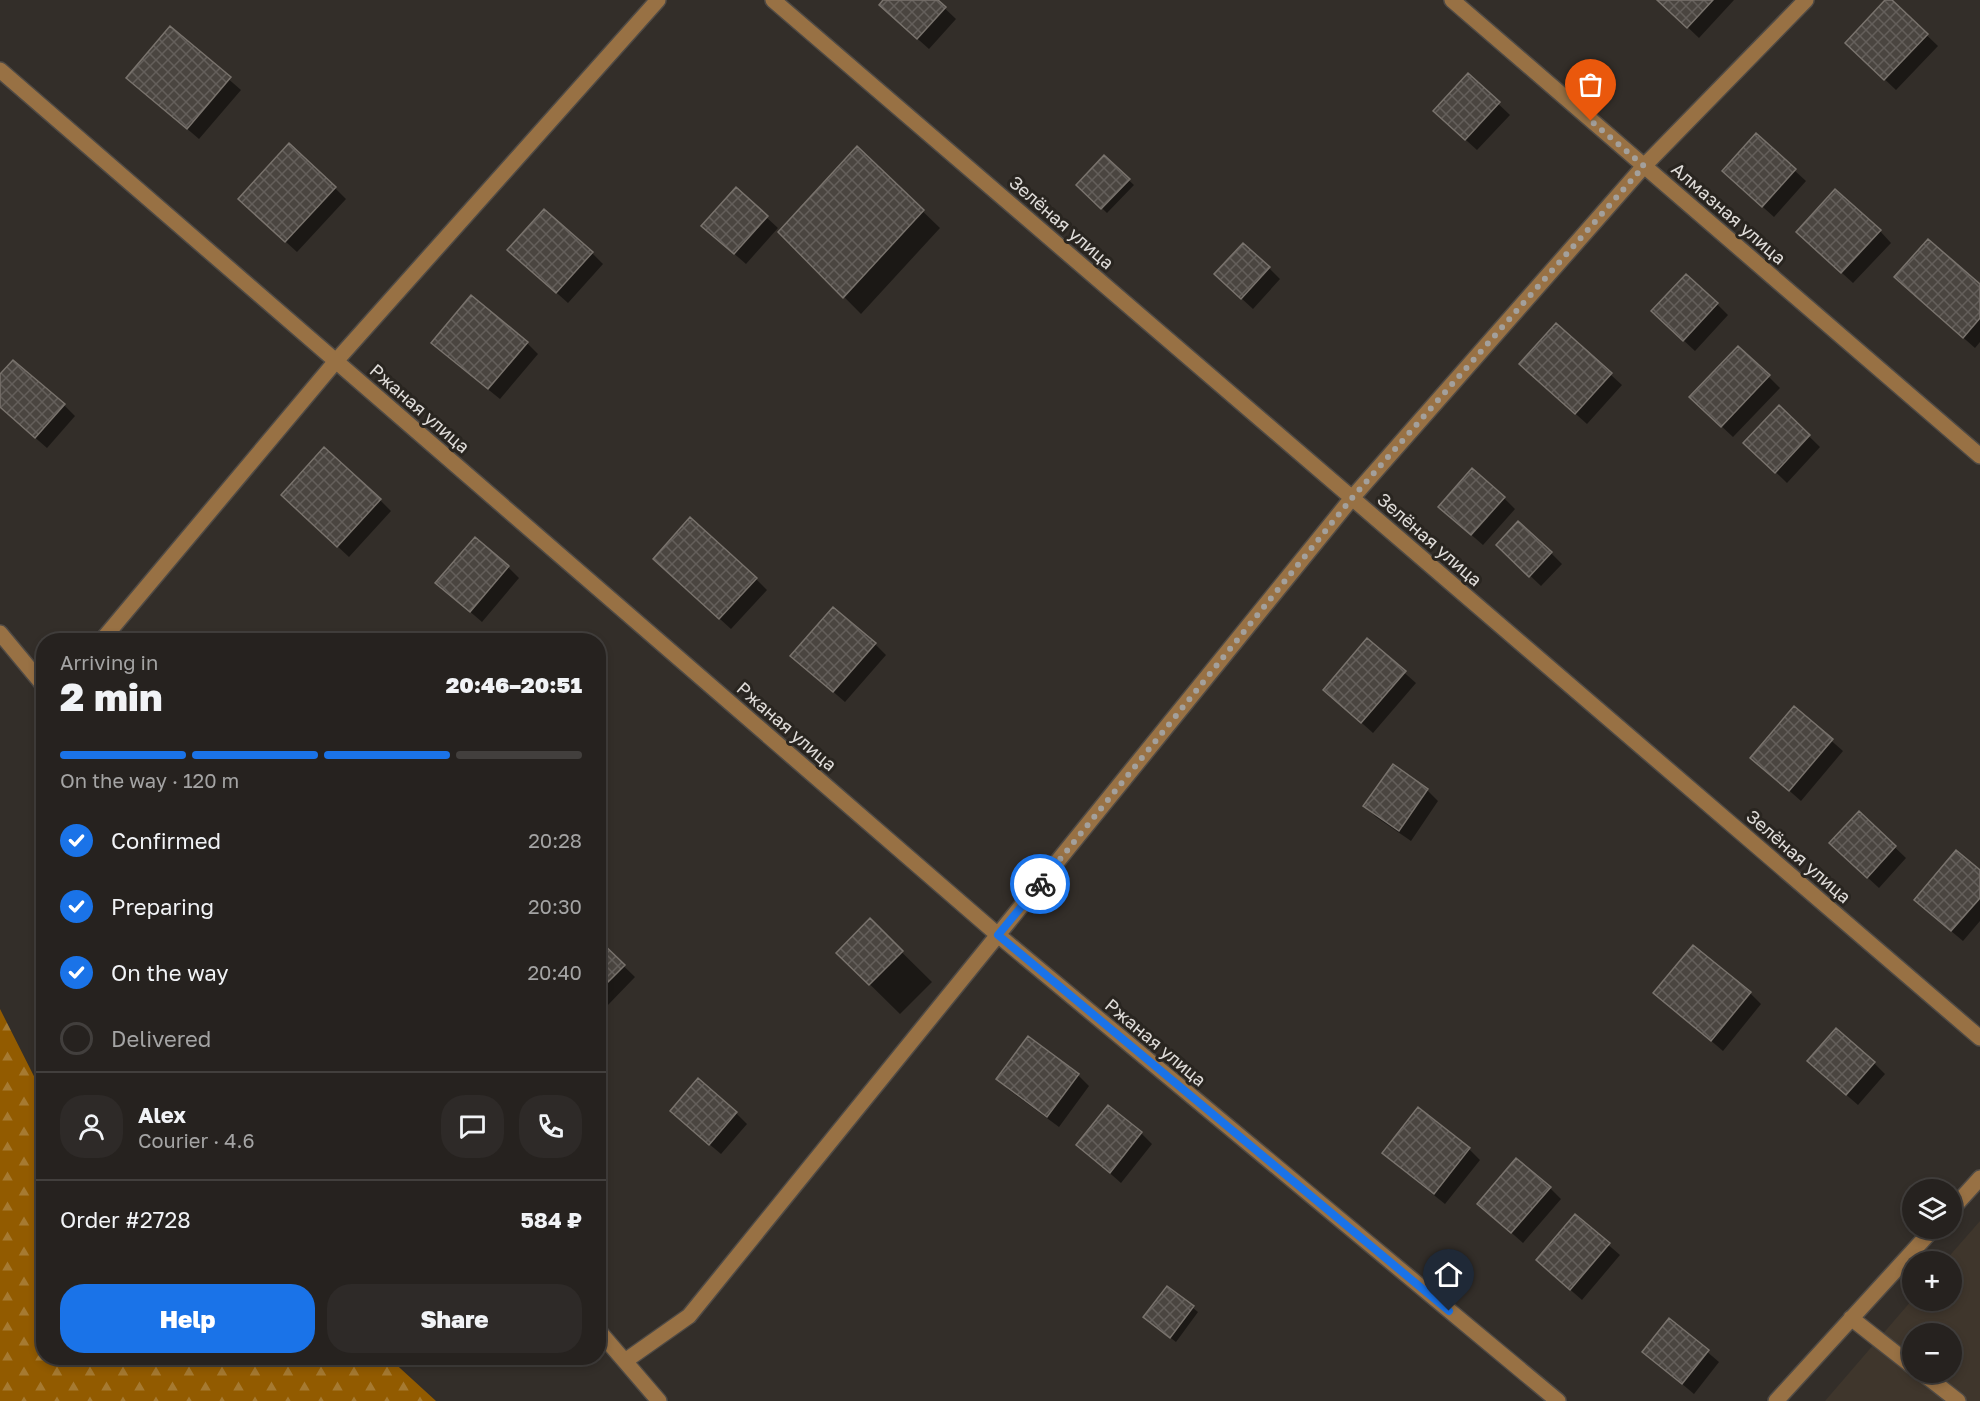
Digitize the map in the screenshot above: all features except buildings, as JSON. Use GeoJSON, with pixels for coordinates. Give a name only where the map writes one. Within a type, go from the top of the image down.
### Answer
{"type":"FeatureCollection","features":[{"type":"Feature","properties":{"kind":"street"},"geometry":{"type":"LineString","coordinates":[[108,633],[336,361],[658,0]]}},
{"type":"Feature","properties":{"kind":"street","name":"Зелёная улица"},"geometry":{"type":"LineString","coordinates":[[773,0],[1980,1038]]}},
{"type":"Feature","properties":{"kind":"street","name":"Алмазная улица"},"geometry":{"type":"LineString","coordinates":[[1452,0],[1980,456]]}},
{"type":"Feature","properties":{"kind":"street"},"geometry":{"type":"LineString","coordinates":[[625,1361],[689,1316],[1352,498],[1644,166],[1806,0]]}},
{"type":"Feature","properties":{"kind":"street","name":"Ржаная улица"},"geometry":{"type":"LineString","coordinates":[[0,70],[998,935],[1557,1401]]}},
{"type":"Feature","properties":{"kind":"street"},"geometry":{"type":"LineString","coordinates":[[0,633],[36,676]]}},
{"type":"Feature","properties":{"kind":"street"},"geometry":{"type":"LineString","coordinates":[[1962,1198],[1980,1178]]}},
{"type":"Feature","properties":{"kind":"street"},"geometry":{"type":"LineString","coordinates":[[1776,1401],[1924,1239]]}},
{"type":"Feature","properties":{"kind":"street"},"geometry":{"type":"LineString","coordinates":[[1851,1318],[1902,1358]]}},
{"type":"Feature","properties":{"kind":"street"},"geometry":{"type":"LineString","coordinates":[[606,1339],[659,1401]]}},
{"type":"Feature","properties":{"kind":"street"},"geometry":{"type":"LineString","coordinates":[[1935,1383],[1956,1400]]}},
{"type":"Feature","properties":{"kind":"shaded area"},"geometry":{"type":"Polygon","coordinates":[[[1980,1221],[1980,1401],[1825,1401],[1903,1311],[1962,1311],[1962,1251],[1954,1251],[1980,1221]]]}},
{"type":"Feature","properties":{"kind":"green space"},"geometry":{"type":"Polygon","coordinates":[[[0,1009],[36,1080],[36,1365],[397,1365],[436,1401],[0,1401],[0,1009]]]}},
{"type":"Feature","properties":{"kind":"way so far"},"geometry":{"type":"LineString","coordinates":[[1040,884],[1352,498],[1644,166],[1591,121]]}},
{"type":"Feature","properties":{"kind":"route"},"geometry":{"type":"LineString","coordinates":[[1040,884],[998,935],[1449,1311]]}}]}
